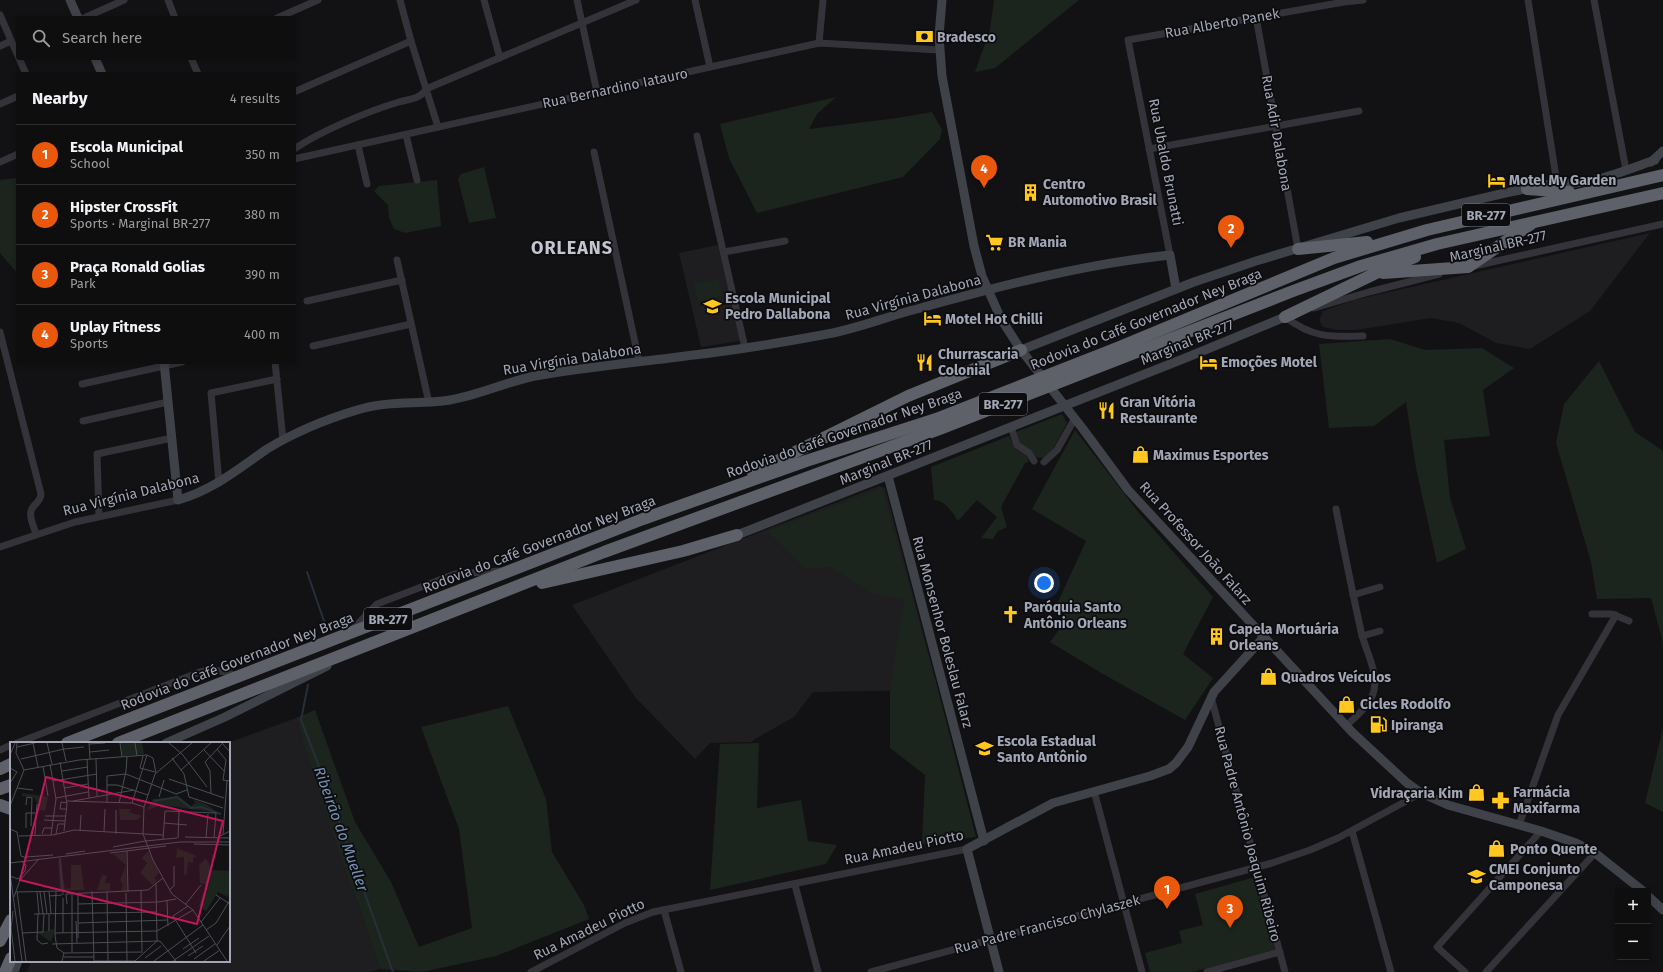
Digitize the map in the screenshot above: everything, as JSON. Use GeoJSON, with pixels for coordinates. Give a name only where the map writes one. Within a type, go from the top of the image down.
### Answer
{"type":"FeatureCollection","features":[{"type":"Feature","properties":{"kind":"highway","name":"Rodovia do Café Governador Ney Braga"},"geometry":{"type":"LineString","coordinates":[[70,742],[613,530],[813,459],[936,419],[1166,328],[1309,268],[1392,239],[1463,220],[1663,175]]}},
{"type":"Feature","properties":{"kind":"highway"},"geometry":{"type":"LineString","coordinates":[[1527,189],[1580,193]]}},
{"type":"Feature","properties":{"kind":"highway","name":"Rodovia do Café Governador Ney Braga"},"geometry":{"type":"LineString","coordinates":[[121,742],[504,591],[936,430],[1330,277],[1402,253],[1536,220],[1663,193]]}},
{"type":"Feature","properties":{"kind":"highway"},"geometry":{"type":"LineString","coordinates":[[1374,274],[1468,267],[1536,220]]}},
{"type":"Feature","properties":{"kind":"highway"},"geometry":{"type":"LineString","coordinates":[[1285,317],[1374,274],[1419,256],[1505,228]]}},
{"type":"Feature","properties":{"kind":"highway"},"geometry":{"type":"LineString","coordinates":[[1298,249],[1392,239]]}},
{"type":"Feature","properties":{"kind":"highway"},"geometry":{"type":"LineString","coordinates":[[709,495],[908,396],[1024,354]]}},
{"type":"Feature","properties":{"kind":"highway"},"geometry":{"type":"LineString","coordinates":[[504,591],[676,553],[737,535]]}},
{"type":"Feature","properties":{"kind":"highway"},"geometry":{"type":"LineString","coordinates":[[138,742],[162,726]]}},
{"type":"Feature","properties":{"kind":"highway"},"geometry":{"type":"LineString","coordinates":[[0,765],[10,764]]}},
{"type":"Feature","properties":{"kind":"highway"},"geometry":{"type":"LineString","coordinates":[[0,769],[10,764]]}},
{"type":"Feature","properties":{"kind":"highway"},"geometry":{"type":"LineString","coordinates":[[0,789],[10,785]]}},
{"type":"Feature","properties":{"kind":"highway"},"geometry":{"type":"LineString","coordinates":[[0,805],[10,809]]}},
{"type":"Feature","properties":{"kind":"highway"},"geometry":{"type":"LineString","coordinates":[[0,941],[10,922]]}},
{"type":"Feature","properties":{"kind":"highway"},"geometry":{"type":"LineString","coordinates":[[6,972],[10,961]]}},
{"type":"Feature","properties":{"kind":"street"},"geometry":{"type":"LineString","coordinates":[[70,0],[77,16]]}},
{"type":"Feature","properties":{"kind":"street"},"geometry":{"type":"LineString","coordinates":[[88,16],[124,0]]}},
{"type":"Feature","properties":{"kind":"street"},"geometry":{"type":"LineString","coordinates":[[168,0],[174,16]]}},
{"type":"Feature","properties":{"kind":"street"},"geometry":{"type":"LineString","coordinates":[[282,16],[318,0]]}},
{"type":"Feature","properties":{"kind":"street"},"geometry":{"type":"LineString","coordinates":[[400,0],[411,41],[438,127]]}},
{"type":"Feature","properties":{"kind":"street"},"geometry":{"type":"LineString","coordinates":[[484,0],[500,58]]}},
{"type":"Feature","properties":{"kind":"street"},"geometry":{"type":"LineString","coordinates":[[577,0],[597,92]]}},
{"type":"Feature","properties":{"kind":"street"},"geometry":{"type":"LineString","coordinates":[[296,148],[314,137],[361,116],[394,103],[421,96],[426,89],[636,0]]}},
{"type":"Feature","properties":{"kind":"street"},"geometry":{"type":"LineString","coordinates":[[695,0],[710,67]]}},
{"type":"Feature","properties":{"kind":"street"},"geometry":{"type":"LineString","coordinates":[[819,43],[823,0]]}},
{"type":"Feature","properties":{"kind":"street","name":"Rua Professor João Falarz"},"geometry":{"type":"LineString","coordinates":[[942,0],[939,50],[942,76],[980,271],[1001,319],[1024,354],[1063,402],[1133,496],[1346,726],[1379,759],[1407,783],[1421,793],[1438,802],[1459,809],[1519,824],[1576,843],[1595,853],[1639,888]]}},
{"type":"Feature","properties":{"kind":"street","name":"Rua Alberto Panek"},"geometry":{"type":"LineString","coordinates":[[1128,40],[1344,2],[1363,0]]}},
{"type":"Feature","properties":{"kind":"street"},"geometry":{"type":"LineString","coordinates":[[1528,0],[1557,183]]}},
{"type":"Feature","properties":{"kind":"street"},"geometry":{"type":"LineString","coordinates":[[1594,0],[1626,170]]}},
{"type":"Feature","properties":{"kind":"street"},"geometry":{"type":"LineString","coordinates":[[0,15],[16,52]]}},
{"type":"Feature","properties":{"kind":"street","name":"Rua Adir Dalabona"},"geometry":{"type":"LineString","coordinates":[[1256,17],[1298,249]]}},
{"type":"Feature","properties":{"kind":"street","name":"Rua Ubaldo Brunatti"},"geometry":{"type":"LineString","coordinates":[[1128,40],[1176,289]]}},
{"type":"Feature","properties":{"kind":"street"},"geometry":{"type":"LineString","coordinates":[[0,46],[11,41]]}},
{"type":"Feature","properties":{"kind":"street"},"geometry":{"type":"LineString","coordinates":[[296,91],[411,41]]}},
{"type":"Feature","properties":{"kind":"street","name":"Rua Bernardino Iatauro"},"geometry":{"type":"LineString","coordinates":[[296,159],[819,43],[939,50]]}},
{"type":"Feature","properties":{"kind":"street"},"geometry":{"type":"LineString","coordinates":[[19,60],[25,72]]}},
{"type":"Feature","properties":{"kind":"street"},"geometry":{"type":"LineString","coordinates":[[96,60],[101,72]]}},
{"type":"Feature","properties":{"kind":"street"},"geometry":{"type":"LineString","coordinates":[[192,60],[197,72]]}},
{"type":"Feature","properties":{"kind":"street"},"geometry":{"type":"LineString","coordinates":[[0,104],[16,97]]}},
{"type":"Feature","properties":{"kind":"street"},"geometry":{"type":"LineString","coordinates":[[1149,149],[1359,111]]}},
{"type":"Feature","properties":{"kind":"street"},"geometry":{"type":"LineString","coordinates":[[406,135],[417,180]]}},
{"type":"Feature","properties":{"kind":"street"},"geometry":{"type":"LineString","coordinates":[[697,136],[745,348]]}},
{"type":"Feature","properties":{"kind":"street"},"geometry":{"type":"LineString","coordinates":[[358,145],[367,184]]}},
{"type":"Feature","properties":{"kind":"street"},"geometry":{"type":"LineString","coordinates":[[1024,354],[1176,289],[1234,269],[1399,218],[1557,183],[1581,183],[1626,170],[1644,167],[1659,159],[1663,151]]}},
{"type":"Feature","properties":{"kind":"street"},"geometry":{"type":"LineString","coordinates":[[594,152],[639,361]]}},
{"type":"Feature","properties":{"kind":"street"},"geometry":{"type":"LineString","coordinates":[[0,162],[16,155]]}},
{"type":"Feature","properties":{"kind":"street","name":"Marginal BR-277"},"geometry":{"type":"LineString","coordinates":[[737,535],[1011,427],[1063,402],[1285,317],[1394,285],[1663,224]]}},
{"type":"Feature","properties":{"kind":"street"},"geometry":{"type":"LineString","coordinates":[[724,252],[785,241]]}},
{"type":"Feature","properties":{"kind":"street","name":"Rua Virgínia Dalabona"},"geometry":{"type":"LineString","coordinates":[[0,547],[75,522],[178,500],[204,491],[219,483],[283,440],[327,420],[365,407],[388,404],[429,403],[452,399],[532,377],[639,361],[745,348],[831,334],[908,311],[988,290],[1107,263],[1170,255]]}},
{"type":"Feature","properties":{"kind":"street"},"geometry":{"type":"LineString","coordinates":[[398,260],[429,403]]}},
{"type":"Feature","properties":{"kind":"street"},"geometry":{"type":"LineString","coordinates":[[307,301],[402,280]]}},
{"type":"Feature","properties":{"kind":"street"},"geometry":{"type":"LineString","coordinates":[[1285,317],[1296,326],[1315,334],[1326,336],[1363,336]]}},
{"type":"Feature","properties":{"kind":"street"},"geometry":{"type":"LineString","coordinates":[[313,346],[411,324]]}},
{"type":"Feature","properties":{"kind":"street"},"geometry":{"type":"LineString","coordinates":[[0,332],[1,342],[41,494],[40,499],[33,506],[31,514],[36,534]]}},
{"type":"Feature","properties":{"kind":"street"},"geometry":{"type":"LineString","coordinates":[[82,384],[164,364],[178,500]]}},
{"type":"Feature","properties":{"kind":"street"},"geometry":{"type":"LineString","coordinates":[[275,364],[283,440]]}},
{"type":"Feature","properties":{"kind":"street"},"geometry":{"type":"LineString","coordinates":[[219,483],[211,393],[277,379]]}},
{"type":"Feature","properties":{"kind":"street"},"geometry":{"type":"LineString","coordinates":[[83,421],[168,402]]}},
{"type":"Feature","properties":{"kind":"street"},"geometry":{"type":"LineString","coordinates":[[1044,462],[1057,450],[1074,418]]}},
{"type":"Feature","properties":{"kind":"street"},"geometry":{"type":"LineString","coordinates":[[1011,427],[1017,445],[1029,453],[1034,461]]}},
{"type":"Feature","properties":{"kind":"street"},"geometry":{"type":"LineString","coordinates":[[99,516],[96,454],[172,438]]}},
{"type":"Feature","properties":{"kind":"street","name":"Rua Monsenhor Boleslau Falarz"},"geometry":{"type":"LineString","coordinates":[[888,476],[984,841]]}},
{"type":"Feature","properties":{"kind":"street"},"geometry":{"type":"LineString","coordinates":[[1336,509],[1353,595],[1362,636],[1371,663],[1374,683],[1373,693],[1369,701],[1346,726]]}},
{"type":"Feature","properties":{"kind":"street"},"geometry":{"type":"LineString","coordinates":[[347,635],[377,604],[455,574],[510,571]]}},
{"type":"Feature","properties":{"kind":"street"},"geometry":{"type":"LineString","coordinates":[[1353,595],[1380,587]]}},
{"type":"Feature","properties":{"kind":"street"},"geometry":{"type":"LineString","coordinates":[[1592,614],[1606,613],[1616,615],[1629,621]]}},
{"type":"Feature","properties":{"kind":"street"},"geometry":{"type":"LineString","coordinates":[[1519,824],[1558,715],[1616,615]]}},
{"type":"Feature","properties":{"kind":"street"},"geometry":{"type":"LineString","coordinates":[[1362,636],[1380,632]]}},
{"type":"Feature","properties":{"kind":"street","name":"Rua Amadeu Piotto"},"geometry":{"type":"LineString","coordinates":[[530,972],[545,969],[634,919],[664,910],[967,849],[1053,803],[1154,775],[1169,769],[1188,748],[1210,697],[1263,638]]}},
{"type":"Feature","properties":{"kind":"street"},"geometry":{"type":"LineString","coordinates":[[168,742],[225,718],[367,646]]}},
{"type":"Feature","properties":{"kind":"street"},"geometry":{"type":"LineString","coordinates":[[20,742],[200,672],[213,669],[240,676]]}},
{"type":"Feature","properties":{"kind":"street","name":"Rua Padre Antônio Joaquim Ribeiro"},"geometry":{"type":"LineString","coordinates":[[1210,697],[1285,972]]}},
{"type":"Feature","properties":{"kind":"street"},"geometry":{"type":"LineString","coordinates":[[0,750],[10,745]]}},
{"type":"Feature","properties":{"kind":"street"},"geometry":{"type":"LineString","coordinates":[[1094,791],[1142,972]]}},
{"type":"Feature","properties":{"kind":"street","name":"Rua Padre Francisco Chylaszek"},"geometry":{"type":"LineString","coordinates":[[871,972],[1257,868],[1310,850],[1352,831],[1421,793]]}},
{"type":"Feature","properties":{"kind":"street"},"geometry":{"type":"LineString","coordinates":[[1352,831],[1391,972]]}},
{"type":"Feature","properties":{"kind":"street"},"geometry":{"type":"LineString","coordinates":[[1465,972],[1437,947],[1542,831]]}},
{"type":"Feature","properties":{"kind":"street"},"geometry":{"type":"LineString","coordinates":[[967,849],[999,972]]}},
{"type":"Feature","properties":{"kind":"street"},"geometry":{"type":"LineString","coordinates":[[1486,972],[1595,853]]}},
{"type":"Feature","properties":{"kind":"street"},"geometry":{"type":"LineString","coordinates":[[794,885],[818,972]]}},
{"type":"Feature","properties":{"kind":"street"},"geometry":{"type":"LineString","coordinates":[[1651,899],[1663,910]]}},
{"type":"Feature","properties":{"kind":"street"},"geometry":{"type":"LineString","coordinates":[[664,910],[681,972]]}},
{"type":"Feature","properties":{"kind":"street"},"geometry":{"type":"LineString","coordinates":[[1207,972],[1280,952]]}},
{"type":"Feature","properties":{"kind":"street"},"geometry":{"type":"LineString","coordinates":[[14,972],[18,962]]}},
{"type":"Feature","properties":{"kind":"shaded area"},"geometry":{"type":"Polygon","coordinates":[[[994,0],[1079,0],[995,68],[975,72],[990,30],[994,0]]]}},
{"type":"Feature","properties":{"kind":"shaded area"},"geometry":{"type":"Polygon","coordinates":[[[836,97],[817,114],[809,129],[932,112],[942,130],[940,139],[903,177],[757,213],[729,158],[720,124],[836,97]]]}},
{"type":"Feature","properties":{"kind":"shaded area"},"geometry":{"type":"Polygon","coordinates":[[[484,167],[496,218],[469,223],[458,179],[461,174],[484,167]]]}},
{"type":"Feature","properties":{"kind":"shaded area"},"geometry":{"type":"Polygon","coordinates":[[[16,178],[16,272],[0,253],[0,180],[16,178]]]}},
{"type":"Feature","properties":{"kind":"shaded area"},"geometry":{"type":"Polygon","coordinates":[[[437,180],[441,226],[405,233],[394,229],[389,218],[388,205],[374,191],[379,186],[437,180]]]}},
{"type":"Feature","properties":{"kind":"shaded area"},"geometry":{"type":"Polygon","coordinates":[[[1650,233],[1590,311],[1530,349],[1496,343],[1459,323],[1431,318],[1356,330],[1337,330],[1323,327],[1319,320],[1323,311],[1354,300],[1650,233]]]}},
{"type":"Feature","properties":{"kind":"shaded area","name":"Escola Municipal Pedro Dallabona"},"geometry":{"type":"Polygon","coordinates":[[[718,245],[740,341],[701,347],[679,253],[718,245]]]}},
{"type":"Feature","properties":{"kind":"shaded area"},"geometry":{"type":"Polygon","coordinates":[[[719,279],[722,296],[698,301],[694,284],[719,279]]]}},
{"type":"Feature","properties":{"kind":"shaded area"},"geometry":{"type":"Polygon","coordinates":[[[1390,339],[1425,350],[1482,348],[1514,368],[1483,390],[1490,436],[1444,440],[1450,498],[1466,549],[1437,563],[1416,468],[1406,402],[1374,426],[1329,428],[1319,344],[1390,339]]]}},
{"type":"Feature","properties":{"kind":"shaded area"},"geometry":{"type":"Polygon","coordinates":[[[1599,361],[1635,432],[1663,451],[1663,649],[1662,639],[1651,598],[1597,599],[1591,562],[1556,443],[1564,404],[1599,361]]]}},
{"type":"Feature","properties":{"kind":"shaded area"},"geometry":{"type":"Polygon","coordinates":[[[1062,414],[1067,423],[1053,449],[1044,458],[1035,457],[1019,442],[1016,432],[1062,414]]]}},
{"type":"Feature","properties":{"kind":"shaded area"},"geometry":{"type":"Polygon","coordinates":[[[1075,430],[1139,513],[1213,597],[1183,654],[1213,678],[1185,720],[1050,642],[1067,619],[1057,604],[1086,541],[1032,509],[1075,430]]]}},
{"type":"Feature","properties":{"kind":"shaded area"},"geometry":{"type":"Polygon","coordinates":[[[1009,436],[1016,449],[1026,455],[1029,462],[1025,463],[1001,507],[1007,527],[998,531],[993,539],[981,538],[997,517],[977,500],[958,521],[942,502],[934,500],[931,467],[1009,436]]]}},
{"type":"Feature","properties":{"kind":"shaded area"},"geometry":{"type":"Polygon","coordinates":[[[879,486],[885,488],[938,690],[813,692],[794,717],[751,742],[710,743],[695,759],[635,697],[572,605],[879,486]]]}},
{"type":"Feature","properties":{"kind":"shaded area"},"geometry":{"type":"Polygon","coordinates":[[[882,488],[938,690],[976,837],[922,844],[925,775],[890,748],[890,692],[904,600],[875,594],[830,567],[806,569],[768,531],[882,488]]]}},
{"type":"Feature","properties":{"kind":"shaded area"},"geometry":{"type":"Polygon","coordinates":[[[508,706],[546,799],[552,852],[584,905],[589,919],[496,956],[422,972],[380,969],[339,852],[296,718],[315,710],[355,822],[391,882],[419,947],[472,928],[459,829],[421,727],[508,706]]]}},
{"type":"Feature","properties":{"kind":"shaded area"},"geometry":{"type":"Polygon","coordinates":[[[296,718],[380,969],[370,972],[27,972],[31,962],[230,962],[230,742],[296,718]]]}},
{"type":"Feature","properties":{"kind":"shaded area"},"geometry":{"type":"Polygon","coordinates":[[[1663,728],[1663,812],[1645,803],[1663,728]]]}},
{"type":"Feature","properties":{"kind":"shaded area"},"geometry":{"type":"Polygon","coordinates":[[[759,743],[757,808],[801,800],[808,841],[837,845],[826,864],[710,890],[720,744],[759,743]]]}},
{"type":"Feature","properties":{"kind":"shaded area"},"geometry":{"type":"Polygon","coordinates":[[[1255,877],[1275,950],[1192,972],[1150,972],[1145,953],[1182,943],[1179,931],[1203,925],[1195,894],[1255,877]]]}},
{"type":"Feature","properties":{"kind":"waterway","name":"Ribeirão do Mueller"},"geometry":{"type":"LineString","coordinates":[[307,572],[324,621]]}},
{"type":"Feature","properties":{"kind":"waterway","name":"Ribeirão do Mueller"},"geometry":{"type":"LineString","coordinates":[[308,685],[301,720],[393,972]]}},
{"type":"Feature","properties":{"kind":"place","name":"Bradesco"},"geometry":{"type":"Point","coordinates":[924,37]}},
{"type":"Feature","properties":{"kind":"place","name":"Motel My Garden"},"geometry":{"type":"Point","coordinates":[1496,180]}},
{"type":"Feature","properties":{"kind":"place","name":"Uplay Fitness"},"geometry":{"type":"Point","coordinates":[984,188]}},
{"type":"Feature","properties":{"kind":"place","name":"Centro Automotivo Brasil"},"geometry":{"type":"Point","coordinates":[1030,192]}},
{"type":"Feature","properties":{"kind":"place","name":"BR Mania"},"geometry":{"type":"Point","coordinates":[995,242]}},
{"type":"Feature","properties":{"kind":"place","name":"Hipster CrossFit"},"geometry":{"type":"Point","coordinates":[1231,248]}},
{"type":"Feature","properties":{"kind":"place","name":"Escola Municipal Pedro Dallabona"},"geometry":{"type":"Point","coordinates":[712,306]}},
{"type":"Feature","properties":{"kind":"place","name":"Motel Hot Chilli"},"geometry":{"type":"Point","coordinates":[932,319]}},
{"type":"Feature","properties":{"kind":"place","name":"Churrascaria Colonial"},"geometry":{"type":"Point","coordinates":[925,362]}},
{"type":"Feature","properties":{"kind":"place","name":"Emoções Motel"},"geometry":{"type":"Point","coordinates":[1208,362]}},
{"type":"Feature","properties":{"kind":"place","name":"Gran Vitória Restaurante"},"geometry":{"type":"Point","coordinates":[1107,410]}},
{"type":"Feature","properties":{"kind":"place","name":"Maximus Esportes"},"geometry":{"type":"Point","coordinates":[1140,455]}},
{"type":"Feature","properties":{"kind":"place","name":"Paróquia Santo Antônio Orleans"},"geometry":{"type":"Point","coordinates":[1011,615]}},
{"type":"Feature","properties":{"kind":"place","name":"Capela Mortuária Orleans"},"geometry":{"type":"Point","coordinates":[1216,637]}},
{"type":"Feature","properties":{"kind":"place","name":"Quadros Veículos"},"geometry":{"type":"Point","coordinates":[1268,677]}},
{"type":"Feature","properties":{"kind":"place","name":"Cicles Rodolfo"},"geometry":{"type":"Point","coordinates":[1347,704]}},
{"type":"Feature","properties":{"kind":"place","name":"Ipiranga"},"geometry":{"type":"Point","coordinates":[1378,725]}},
{"type":"Feature","properties":{"kind":"place","name":"Escola Estadual Santo Antônio"},"geometry":{"type":"Point","coordinates":[984,749]}},
{"type":"Feature","properties":{"kind":"place","name":"Vidraçaria Kim"},"geometry":{"type":"Point","coordinates":[1476,793]}},
{"type":"Feature","properties":{"kind":"place","name":"Farmácia Maxifarma"},"geometry":{"type":"Point","coordinates":[1500,800]}},
{"type":"Feature","properties":{"kind":"place","name":"Ponto Quente"},"geometry":{"type":"Point","coordinates":[1497,849]}},
{"type":"Feature","properties":{"kind":"place","name":"CMEI Conjunto Camponesa"},"geometry":{"type":"Point","coordinates":[1476,877]}},
{"type":"Feature","properties":{"kind":"place","name":"Escola Municipal"},"geometry":{"type":"Point","coordinates":[1167,909]}},
{"type":"Feature","properties":{"kind":"place","name":"Praça Ronald Golias"},"geometry":{"type":"Point","coordinates":[1230,928]}},
{"type":"Feature","properties":{"kind":"district","name":"ORLEANS"},"geometry":{"type":"Point","coordinates":[572,248]}}]}
